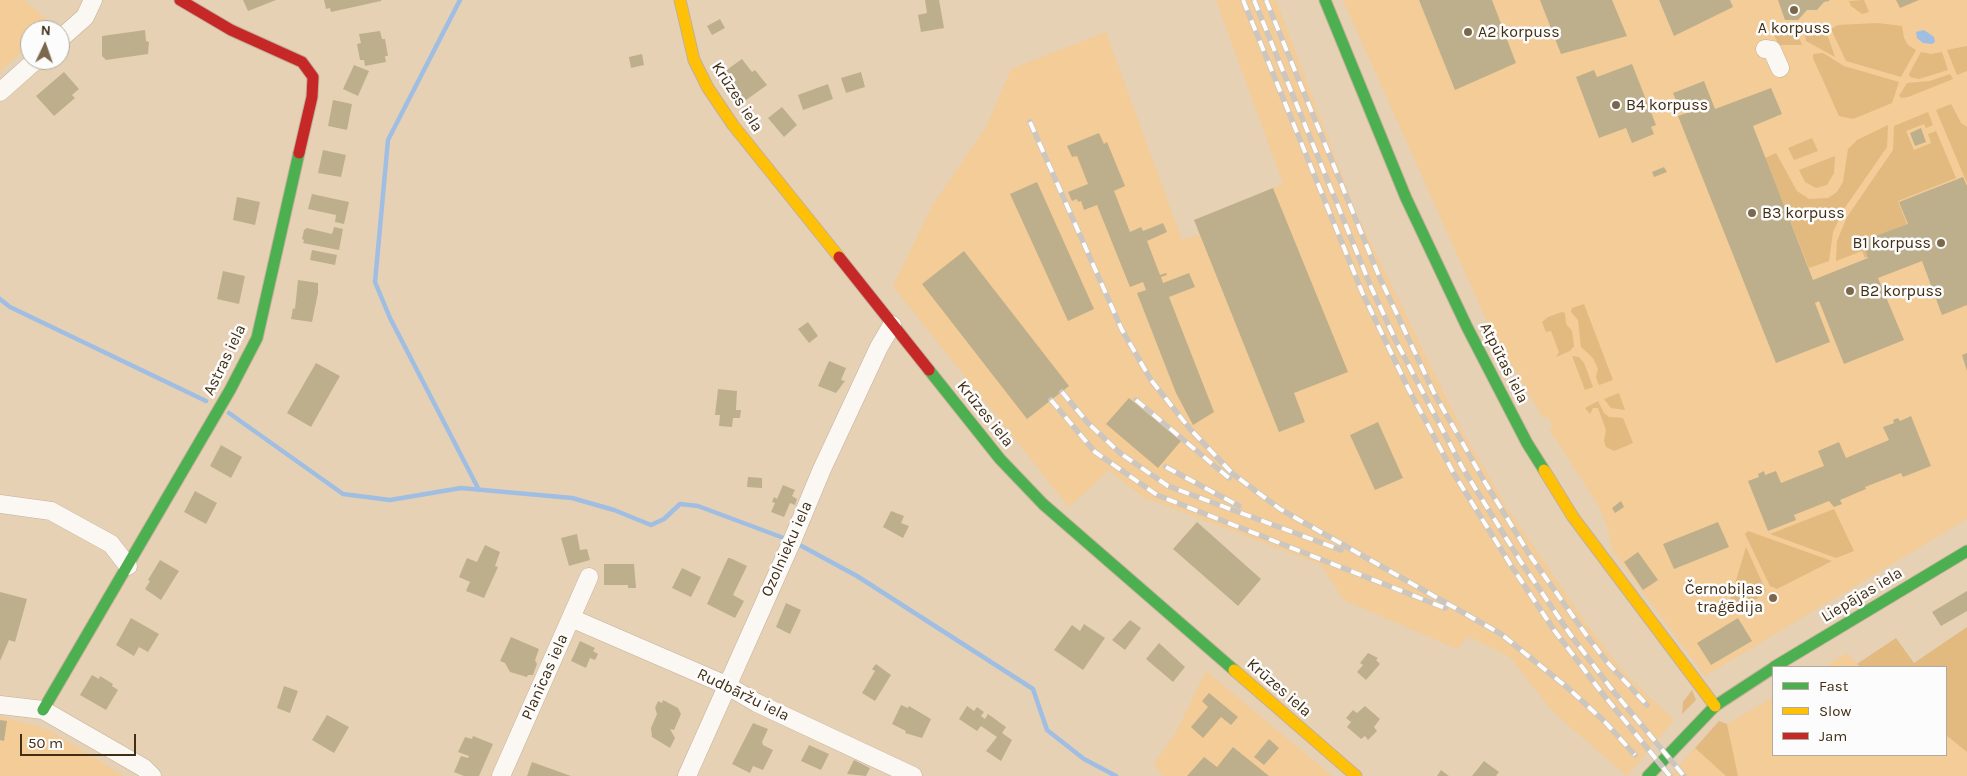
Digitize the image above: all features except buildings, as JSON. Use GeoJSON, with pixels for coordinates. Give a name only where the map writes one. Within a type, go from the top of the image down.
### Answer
{"type":"FeatureCollection","features":[{"type":"Feature","properties":{"kind":"street"},"geometry":{"type":"LineString","coordinates":[[70,30],[85,17],[93,0]]}},
{"type":"Feature","properties":{"kind":"street","name":"Astras iela"},"geometry":{"type":"LineString","coordinates":[[43,710],[145,538],[230,390],[257,338],[312,97],[313,77],[302,62],[231,30],[180,0]]}},
{"type":"Feature","properties":{"kind":"street","name":"Krūzes iela"},"geometry":{"type":"LineString","coordinates":[[680,0],[694,60],[708,88],[733,125],[1000,459],[1043,504],[1356,776]]}},
{"type":"Feature","properties":{"kind":"street","name":"Atpūtas iela"},"geometry":{"type":"LineString","coordinates":[[1325,0],[1406,198],[1467,327],[1527,443],[1573,517],[1715,706]]}},
{"type":"Feature","properties":{"kind":"street"},"geometry":{"type":"LineString","coordinates":[[1765,49],[1772,50],[1780,68]]}},
{"type":"Feature","properties":{"kind":"street"},"geometry":{"type":"LineString","coordinates":[[0,92],[25,70]]}},
{"type":"Feature","properties":{"kind":"street","name":"Ozolnieku iela"},"geometry":{"type":"LineString","coordinates":[[687,776],[726,685],[792,541],[822,469],[879,347],[892,325]]}},
{"type":"Feature","properties":{"kind":"street"},"geometry":{"type":"LineString","coordinates":[[0,504],[51,511],[110,544],[128,566]]}},
{"type":"Feature","properties":{"kind":"street"},"geometry":{"type":"LineString","coordinates":[[110,544],[145,538]]}},
{"type":"Feature","properties":{"kind":"street","name":"Liepājas iela"},"geometry":{"type":"LineString","coordinates":[[1777,666],[1967,551]]}},
{"type":"Feature","properties":{"kind":"street","name":"Planīcas iela"},"geometry":{"type":"LineString","coordinates":[[501,776],[589,578]]}},
{"type":"Feature","properties":{"kind":"street","name":"Rudbāržu iela"},"geometry":{"type":"LineString","coordinates":[[571,618],[726,685],[757,703],[913,776]]}},
{"type":"Feature","properties":{"kind":"street","name":"Liepājas iela"},"geometry":{"type":"LineString","coordinates":[[1648,776],[1715,706],[1772,669]]}},
{"type":"Feature","properties":{"kind":"street"},"geometry":{"type":"LineString","coordinates":[[0,705],[43,710],[144,768],[152,776]]}},
{"type":"Feature","properties":{"kind":"shaded area"},"geometry":{"type":"Polygon","coordinates":[[[0,0],[24,0],[48,20],[20,20],[20,54],[0,71],[0,0]]]}},
{"type":"Feature","properties":{"kind":"shaded area"},"geometry":{"type":"Polygon","coordinates":[[[1216,0],[1276,0],[1356,212],[1464,434],[1508,509],[1588,626],[1627,676],[1674,720],[1627,776],[1553,712],[1510,657],[1468,636],[1457,649],[1344,600],[1321,565],[1143,497],[1109,470],[1069,507],[893,286],[932,206],[986,127],[1011,69],[1106,32],[1182,240],[1200,234],[1194,220],[1283,184],[1216,0]]]}},
{"type":"Feature","properties":{"kind":"shaded area"},"geometry":{"type":"Polygon","coordinates":[[[1343,0],[1967,0],[1967,519],[1705,676],[1612,550],[1608,528],[1598,505],[1549,429],[1553,427],[1547,416],[1543,418],[1490,328],[1343,0]]]}},
{"type":"Feature","properties":{"kind":"shaded area"},"geometry":{"type":"Polygon","coordinates":[[[1864,0],[1869,12],[1862,14],[1851,6],[1849,1],[1864,0]]]}},
{"type":"Feature","properties":{"kind":"shaded area"},"geometry":{"type":"Polygon","coordinates":[[[1878,23],[1902,26],[1904,38],[1908,45],[1916,50],[1901,77],[1846,61],[1831,29],[1838,25],[1878,23]]]}},
{"type":"Feature","properties":{"kind":"shaded area"},"geometry":{"type":"Polygon","coordinates":[[[1825,28],[1835,57],[1806,41],[1805,35],[1825,28]]]}},
{"type":"Feature","properties":{"kind":"shaded area"},"geometry":{"type":"Polygon","coordinates":[[[1780,30],[1798,35],[1802,45],[1779,45],[1774,35],[1780,30]]]}},
{"type":"Feature","properties":{"kind":"shaded area"},"geometry":{"type":"Polygon","coordinates":[[[1967,46],[1967,71],[1957,75],[1947,50],[1967,46]]]}},
{"type":"Feature","properties":{"kind":"shaded area"},"geometry":{"type":"Polygon","coordinates":[[[1921,52],[1931,54],[1942,52],[1948,70],[1919,79],[1910,77],[1909,74],[1921,52]]]}},
{"type":"Feature","properties":{"kind":"shaded area"},"geometry":{"type":"Polygon","coordinates":[[[1823,53],[1844,66],[1899,82],[1892,103],[1853,119],[1839,116],[1813,58],[1813,54],[1823,53]]]}},
{"type":"Feature","properties":{"kind":"shaded area"},"geometry":{"type":"Polygon","coordinates":[[[1950,74],[1953,79],[1908,97],[1902,98],[1899,96],[1907,83],[1930,81],[1950,74]]]}},
{"type":"Feature","properties":{"kind":"shaded area"},"geometry":{"type":"Polygon","coordinates":[[[1951,104],[1961,123],[1967,127],[1967,183],[1936,110],[1951,104]]]}},
{"type":"Feature","properties":{"kind":"shaded area"},"geometry":{"type":"Polygon","coordinates":[[[1928,112],[1933,125],[1926,128],[1924,124],[1906,131],[1914,150],[1931,143],[1928,134],[1936,131],[1956,178],[1898,201],[1913,240],[1865,258],[1862,251],[1836,261],[1837,241],[1847,217],[1893,150],[1894,126],[1928,112]]]}},
{"type":"Feature","properties":{"kind":"shaded area"},"geometry":{"type":"Polygon","coordinates":[[[1888,125],[1887,147],[1844,209],[1833,232],[1829,261],[1809,268],[1765,158],[1776,153],[1797,191],[1809,199],[1828,198],[1837,192],[1843,182],[1848,149],[1857,140],[1888,125]]]}},
{"type":"Feature","properties":{"kind":"shaded area"},"geometry":{"type":"Polygon","coordinates":[[[1812,138],[1818,151],[1794,160],[1788,148],[1812,138]]]}},
{"type":"Feature","properties":{"kind":"shaded area"},"geometry":{"type":"Polygon","coordinates":[[[1835,156],[1834,173],[1827,185],[1816,188],[1805,182],[1799,170],[1835,156]]]}},
{"type":"Feature","properties":{"kind":"shaded area"},"geometry":{"type":"Polygon","coordinates":[[[1584,304],[1613,380],[1599,385],[1596,377],[1598,369],[1593,358],[1581,347],[1578,320],[1571,312],[1572,308],[1584,304]]]}},
{"type":"Feature","properties":{"kind":"shaded area"},"geometry":{"type":"Polygon","coordinates":[[[1562,312],[1565,313],[1566,324],[1572,331],[1574,346],[1570,351],[1556,357],[1559,352],[1551,331],[1546,332],[1542,322],[1548,317],[1562,312]]]}},
{"type":"Feature","properties":{"kind":"shaded area"},"geometry":{"type":"Polygon","coordinates":[[[1572,356],[1579,357],[1584,363],[1593,387],[1585,390],[1572,356]]]}},
{"type":"Feature","properties":{"kind":"shaded area"},"geometry":{"type":"Polygon","coordinates":[[[1619,393],[1625,410],[1611,408],[1604,399],[1619,393]]]}},
{"type":"Feature","properties":{"kind":"shaded area"},"geometry":{"type":"Polygon","coordinates":[[[1598,401],[1604,413],[1609,417],[1623,418],[1633,443],[1614,451],[1606,447],[1604,441],[1606,430],[1598,408],[1593,408],[1590,414],[1585,408],[1598,401]]]}},
{"type":"Feature","properties":{"kind":"shaded area"},"geometry":{"type":"Polygon","coordinates":[[[1834,509],[1854,551],[1836,558],[1770,534],[1834,509]]]}},
{"type":"Feature","properties":{"kind":"shaded area"},"geometry":{"type":"Polygon","coordinates":[[[1748,531],[1832,561],[1777,589],[1770,586],[1745,534],[1748,531]]]}},
{"type":"Feature","properties":{"kind":"shaded area"},"geometry":{"type":"Polygon","coordinates":[[[1746,547],[1766,591],[1762,596],[1730,612],[1728,607],[1746,547]]]}},
{"type":"Feature","properties":{"kind":"shaded area"},"geometry":{"type":"Polygon","coordinates":[[[1967,627],[1967,752],[1947,736],[1947,666],[1860,666],[1857,664],[1896,638],[1914,663],[1967,627]]]}},
{"type":"Feature","properties":{"kind":"shaded area"},"geometry":{"type":"Polygon","coordinates":[[[1846,653],[1860,666],[1826,666],[1846,653]]]}},
{"type":"Feature","properties":{"kind":"shaded area"},"geometry":{"type":"Polygon","coordinates":[[[1206,671],[1332,776],[1163,776],[1154,764],[1175,734],[1206,671]]]}},
{"type":"Feature","properties":{"kind":"shaded area"},"geometry":{"type":"Polygon","coordinates":[[[1692,690],[1696,700],[1682,714],[1683,702],[1692,690]]]}},
{"type":"Feature","properties":{"kind":"shaded area"},"geometry":{"type":"Polygon","coordinates":[[[1772,698],[1772,756],[1947,756],[1947,736],[1967,752],[1967,776],[1738,776],[1727,724],[1772,698]]]}},
{"type":"Feature","properties":{"kind":"shaded area"},"geometry":{"type":"Polygon","coordinates":[[[0,716],[48,730],[124,776],[0,776],[0,716]]]}},
{"type":"Feature","properties":{"kind":"shaded area"},"geometry":{"type":"Polygon","coordinates":[[[1719,721],[1727,724],[1738,776],[1726,776],[1695,748],[1719,721]]]}},
{"type":"Feature","properties":{"kind":"shaded area"},"geometry":{"type":"Polygon","coordinates":[[[1695,748],[1726,776],[1670,776],[1695,748]]]}},
{"type":"Feature","properties":{"kind":"water"},"geometry":{"type":"Polygon","coordinates":[[[1924,30],[1934,37],[1935,42],[1932,44],[1923,43],[1917,38],[1916,32],[1924,30]]]}},
{"type":"Feature","properties":{"kind":"waterway"},"geometry":{"type":"LineString","coordinates":[[460,0],[388,140],[375,282],[390,318],[479,490]]}},
{"type":"Feature","properties":{"kind":"waterway"},"geometry":{"type":"LineString","coordinates":[[0,299],[10,307],[206,401]]}},
{"type":"Feature","properties":{"kind":"waterway"},"geometry":{"type":"LineString","coordinates":[[229,413],[343,494],[390,500],[461,488],[572,498],[614,510],[651,525],[664,519],[680,504],[698,506],[789,540]]}},
{"type":"Feature","properties":{"kind":"waterway"},"geometry":{"type":"LineString","coordinates":[[796,543],[857,576],[1033,689],[1047,730],[1084,759],[1116,776]]}},
{"type":"Feature","properties":{"kind":"railway"},"geometry":{"type":"LineString","coordinates":[[1243,0],[1362,292],[1408,388],[1454,474],[1554,630],[1602,693],[1670,776]]}},
{"type":"Feature","properties":{"kind":"railway"},"geometry":{"type":"LineString","coordinates":[[1254,0],[1371,287],[1396,341],[1462,467],[1521,562],[1570,634],[1610,687],[1684,776]]}},
{"type":"Feature","properties":{"kind":"railway"},"geometry":{"type":"LineString","coordinates":[[1266,0],[1379,276],[1434,393],[1483,479],[1531,557],[1607,662],[1647,705]]}},
{"type":"Feature","properties":{"kind":"railway"},"geometry":{"type":"LineString","coordinates":[[1030,122],[1122,330],[1151,380],[1190,429],[1233,474],[1280,509],[1501,634],[1568,688],[1605,722],[1635,755]]}},
{"type":"Feature","properties":{"kind":"railway"},"geometry":{"type":"LineString","coordinates":[[1062,392],[1088,423],[1120,453],[1168,486],[1341,550]]}},
{"type":"Feature","properties":{"kind":"railway"},"geometry":{"type":"LineString","coordinates":[[1051,400],[1095,452],[1157,495],[1445,608]]}},
{"type":"Feature","properties":{"kind":"railway"},"geometry":{"type":"LineString","coordinates":[[1136,400],[1229,478]]}},
{"type":"Feature","properties":{"kind":"railway"},"geometry":{"type":"LineString","coordinates":[[1166,467],[1239,506]]}},
{"type":"Feature","properties":{"kind":"traffic: fast"},"geometry":{"type":"LineString","coordinates":[[1325,0],[1406,198],[1467,327],[1527,443],[1544,470]]}},
{"type":"Feature","properties":{"kind":"traffic: fast"},"geometry":{"type":"LineString","coordinates":[[43,710],[230,390],[257,338],[299,153]]}},
{"type":"Feature","properties":{"kind":"traffic: fast"},"geometry":{"type":"LineString","coordinates":[[929,370],[1000,459],[1043,504],[1234,670]]}},
{"type":"Feature","properties":{"kind":"traffic: fast"},"geometry":{"type":"LineString","coordinates":[[1776,666],[1967,551]]}},
{"type":"Feature","properties":{"kind":"traffic: fast"},"geometry":{"type":"LineString","coordinates":[[1648,776],[1715,706],[1772,669]]}},
{"type":"Feature","properties":{"kind":"traffic: slow"},"geometry":{"type":"LineString","coordinates":[[680,0],[694,60],[708,88],[733,125],[839,257]]}},
{"type":"Feature","properties":{"kind":"traffic: slow"},"geometry":{"type":"LineString","coordinates":[[1544,470],[1573,517],[1715,706]]}},
{"type":"Feature","properties":{"kind":"traffic: slow"},"geometry":{"type":"LineString","coordinates":[[1234,670],[1356,776]]}},
{"type":"Feature","properties":{"kind":"traffic: jam"},"geometry":{"type":"LineString","coordinates":[[180,0],[231,30],[302,62],[313,77],[312,97],[299,153]]}},
{"type":"Feature","properties":{"kind":"traffic: jam"},"geometry":{"type":"LineString","coordinates":[[839,257],[929,370]]}},
{"type":"Feature","properties":{"kind":"place","name":"A korpuss"},"geometry":{"type":"Point","coordinates":[1794,10]}},
{"type":"Feature","properties":{"kind":"place","name":"A2 korpuss"},"geometry":{"type":"Point","coordinates":[1468,32]}},
{"type":"Feature","properties":{"kind":"place","name":"B4 korpuss"},"geometry":{"type":"Point","coordinates":[1616,105]}},
{"type":"Feature","properties":{"kind":"place","name":"B3 korpuss"},"geometry":{"type":"Point","coordinates":[1752,213]}},
{"type":"Feature","properties":{"kind":"place","name":"B1 korpuss"},"geometry":{"type":"Point","coordinates":[1941,243]}},
{"type":"Feature","properties":{"kind":"place","name":"B2 korpuss"},"geometry":{"type":"Point","coordinates":[1850,291]}},
{"type":"Feature","properties":{"kind":"place","name":"Černobiļas traģēdija"},"geometry":{"type":"Point","coordinates":[1773,598]}}]}
